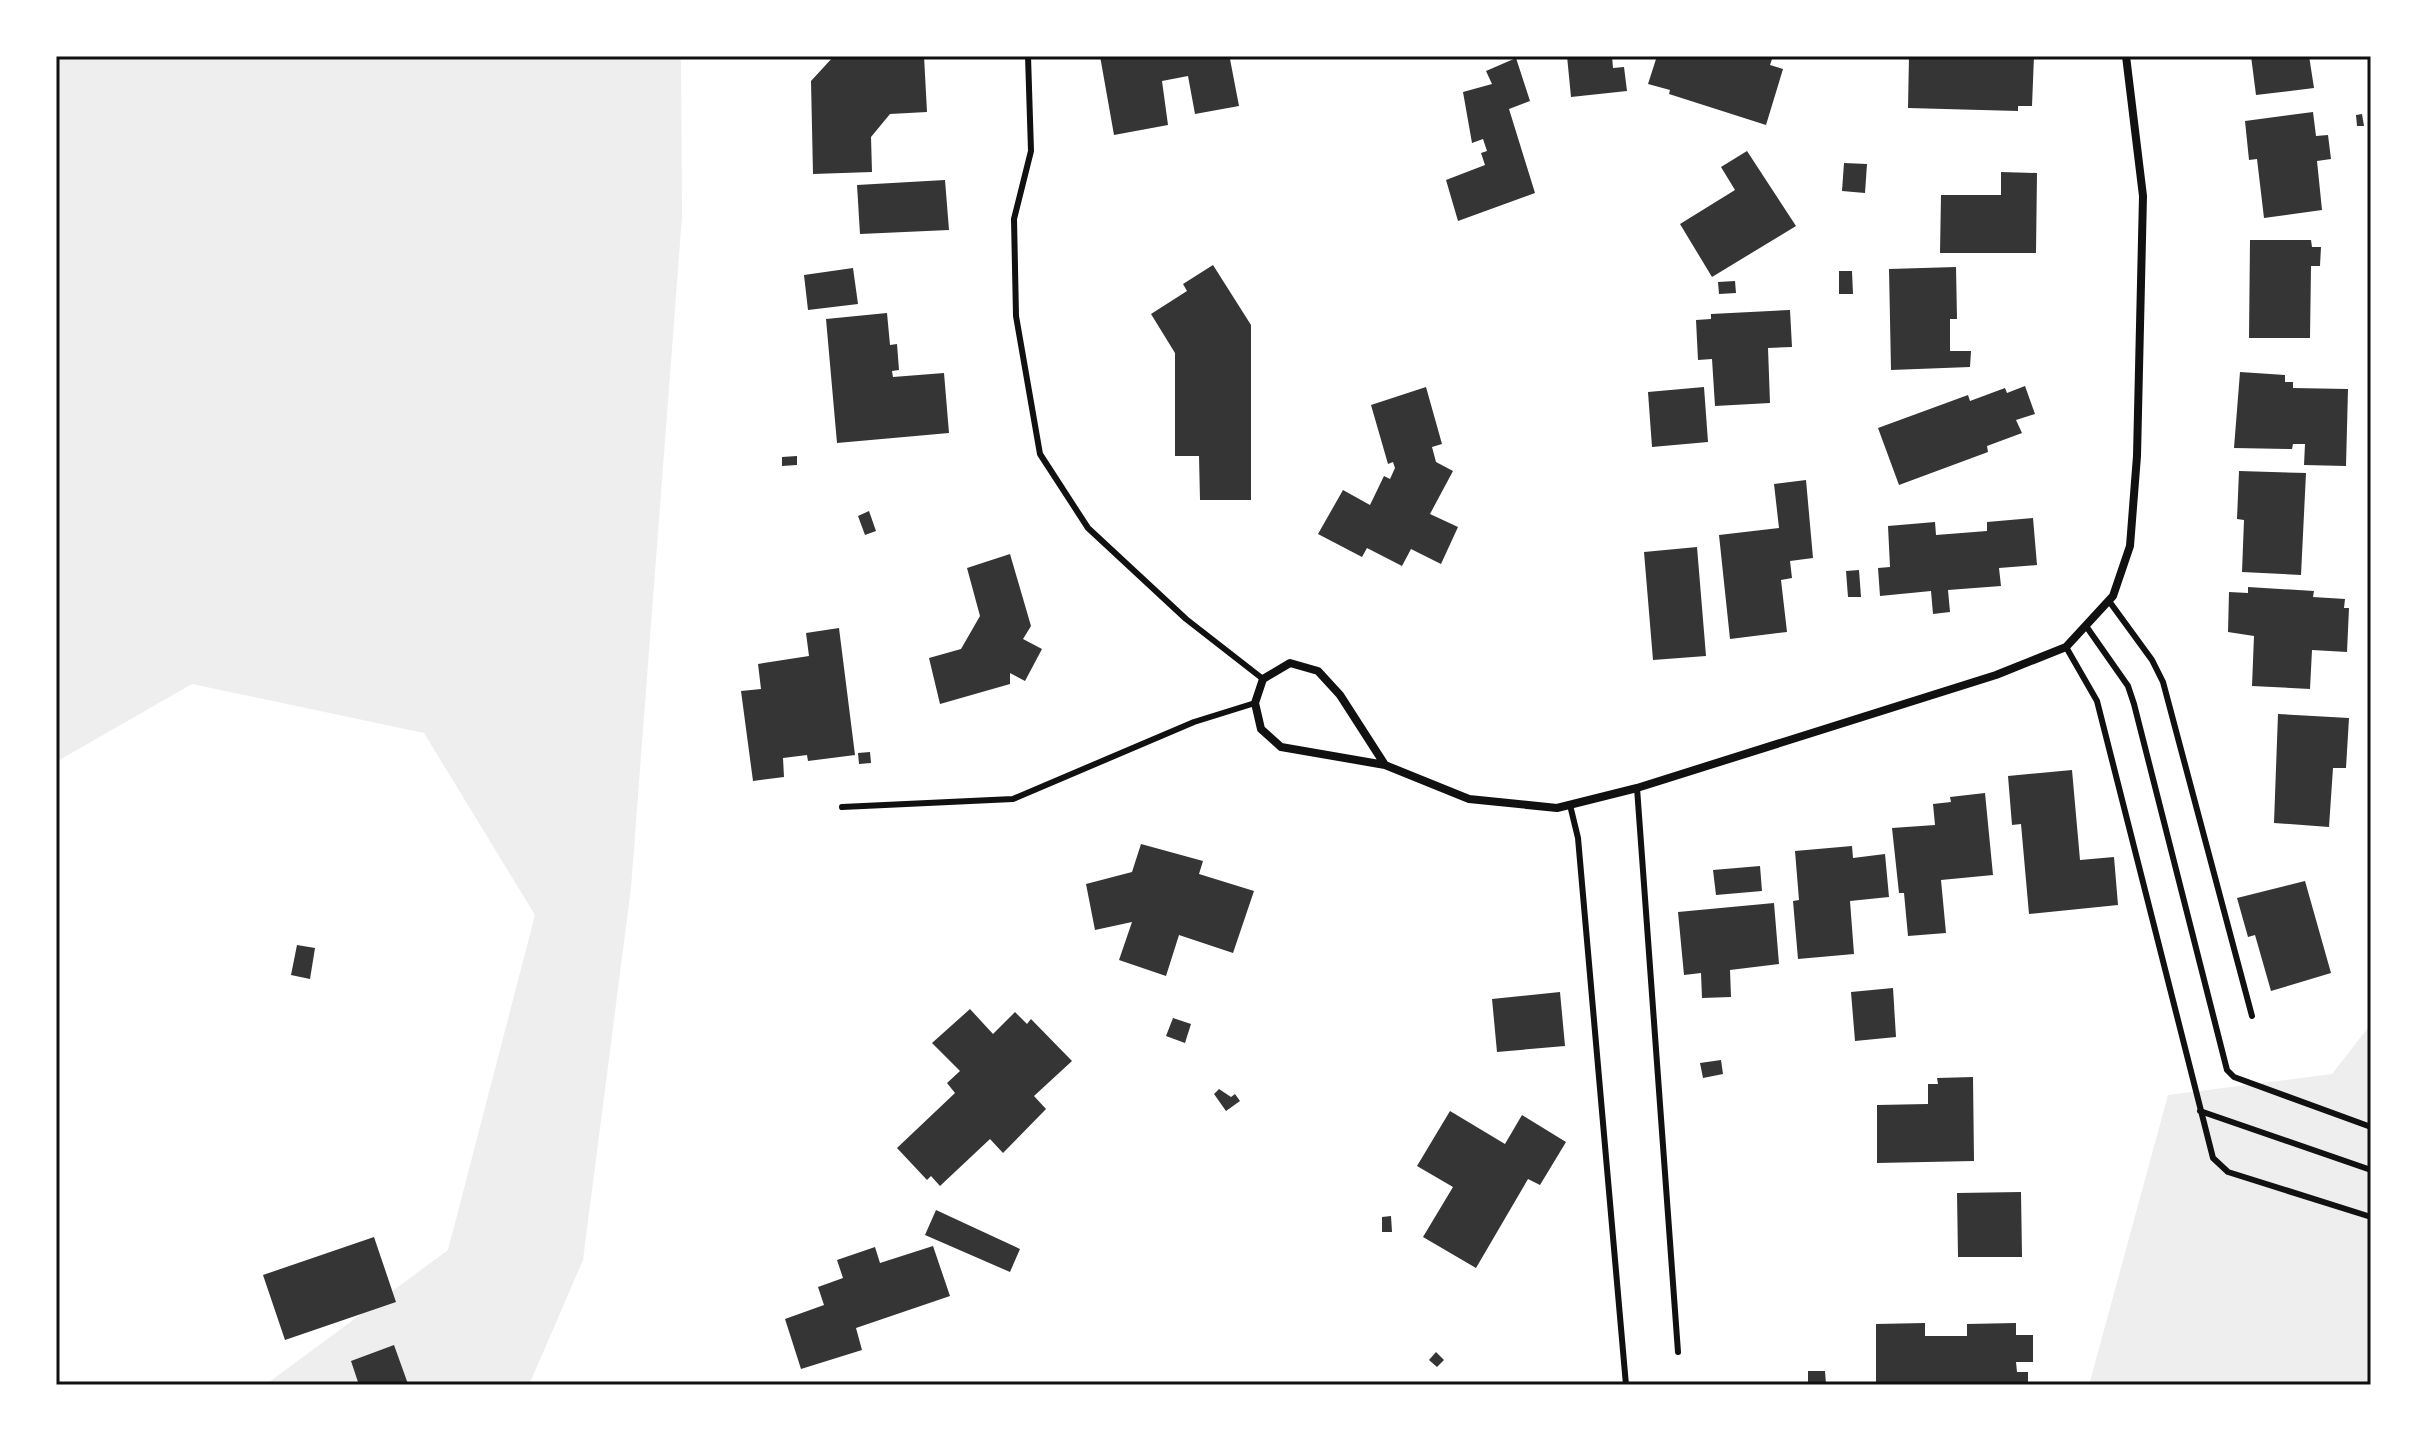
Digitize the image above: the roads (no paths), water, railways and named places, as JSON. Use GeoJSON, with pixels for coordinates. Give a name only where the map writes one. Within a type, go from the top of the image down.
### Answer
{"type":"FeatureCollection","features":[{"type":"Feature","properties":{"kind":"street"},"geometry":{"type":"LineString","coordinates":[[1385,765],[1340,695],[1318,671],[1290,663],[1263,679],[1255,703],[1261,729],[1281,747],[1385,765],[1469,799],[1557,808],[1637,788],[1996,675],[2066,647],[2109,601],[2130,546],[2137,456],[2143,196],[2126,56]]}},
{"type":"Feature","properties":{"kind":"lane"},"geometry":{"type":"LineString","coordinates":[[1028,56],[1031,151],[1014,219],[1016,316],[1040,454],[1088,528],[1186,619],[1263,679]]}},
{"type":"Feature","properties":{"kind":"lane"},"geometry":{"type":"LineString","coordinates":[[2109,601],[2152,660],[2163,682],[2252,1016]]}},
{"type":"Feature","properties":{"kind":"lane"},"geometry":{"type":"LineString","coordinates":[[2086,626],[2128,686],[2134,704],[2227,1070],[2234,1077],[2371,1127]]}},
{"type":"Feature","properties":{"kind":"lane"},"geometry":{"type":"LineString","coordinates":[[2066,647],[2097,701],[2213,1158],[2228,1172],[2371,1217]]}},
{"type":"Feature","properties":{"kind":"lane"},"geometry":{"type":"LineString","coordinates":[[842,807],[1013,799],[1194,722],[1255,703]]}},
{"type":"Feature","properties":{"kind":"lane"},"geometry":{"type":"LineString","coordinates":[[1637,788],[1678,1352]]}},
{"type":"Feature","properties":{"kind":"lane"},"geometry":{"type":"LineString","coordinates":[[1570,805],[1578,838],[1626,1385]]}},
{"type":"Feature","properties":{"kind":"lane"},"geometry":{"type":"LineString","coordinates":[[2200,1111],[2371,1170]]}}]}
